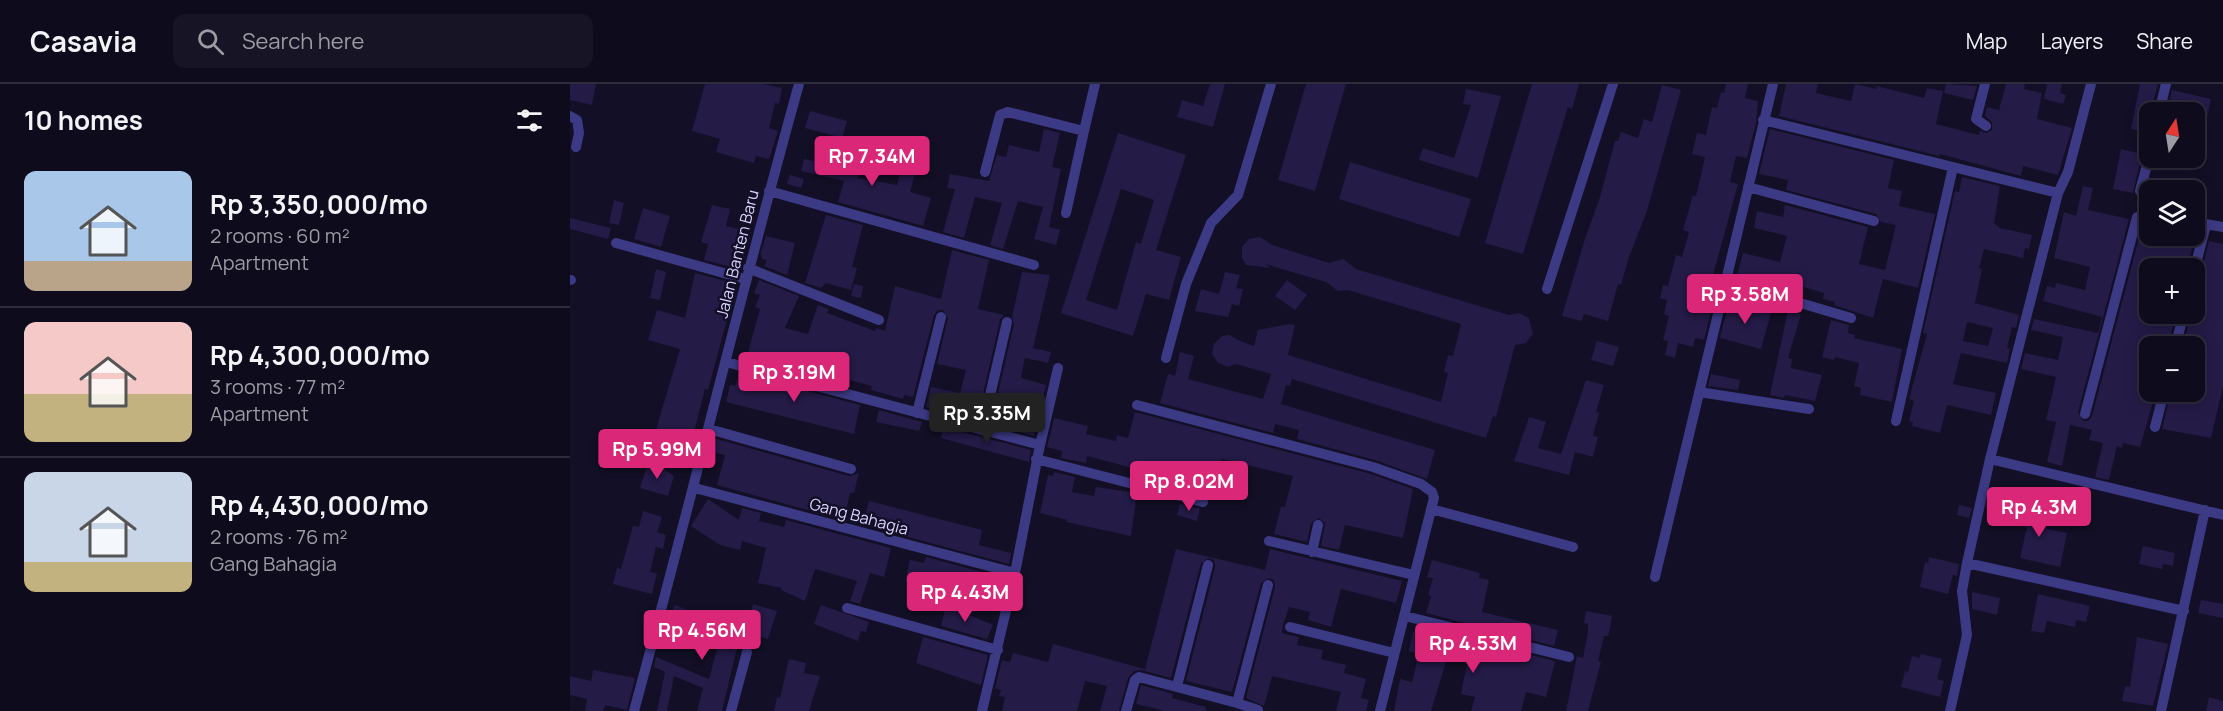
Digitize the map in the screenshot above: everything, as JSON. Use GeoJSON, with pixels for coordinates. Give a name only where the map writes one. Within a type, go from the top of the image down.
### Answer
{"type":"FeatureCollection","features":[{"type":"Feature","properties":{"kind":"street","name":"Jalan Banten Baru"},"geometry":{"type":"LineString","coordinates":[[634,711],[695,488],[745,279],[799,84]]}},
{"type":"Feature","properties":{"kind":"street"},"geometry":{"type":"LineString","coordinates":[[1066,213],[1095,84]]}},
{"type":"Feature","properties":{"kind":"street"},"geometry":{"type":"LineString","coordinates":[[1166,358],[1186,284],[1211,223],[1238,195],[1271,84]]}},
{"type":"Feature","properties":{"kind":"street"},"geometry":{"type":"LineString","coordinates":[[1547,289],[1613,84]]}},
{"type":"Feature","properties":{"kind":"street"},"geometry":{"type":"LineString","coordinates":[[1655,578],[1773,84]]}},
{"type":"Feature","properties":{"kind":"street"},"geometry":{"type":"LineString","coordinates":[[1985,84],[1976,119],[1986,126]]}},
{"type":"Feature","properties":{"kind":"street"},"geometry":{"type":"LineString","coordinates":[[1950,711],[1967,635],[1962,591],[1989,459],[2058,193],[2068,172],[2091,84]]}},
{"type":"Feature","properties":{"kind":"street"},"geometry":{"type":"LineString","coordinates":[[2162,102],[2166,84]]}},
{"type":"Feature","properties":{"kind":"street"},"geometry":{"type":"LineString","coordinates":[[985,172],[998,119],[1003,112],[1084,131]]}},
{"type":"Feature","properties":{"kind":"street"},"geometry":{"type":"LineString","coordinates":[[570,116],[577,120],[579,128],[576,147]]}},
{"type":"Feature","properties":{"kind":"street"},"geometry":{"type":"LineString","coordinates":[[1763,120],[2058,193]]}},
{"type":"Feature","properties":{"kind":"street"},"geometry":{"type":"LineString","coordinates":[[1896,421],[1953,168]]}},
{"type":"Feature","properties":{"kind":"street"},"geometry":{"type":"LineString","coordinates":[[1748,187],[1874,221]]}},
{"type":"Feature","properties":{"kind":"street"},"geometry":{"type":"LineString","coordinates":[[769,191],[1034,265]]}},
{"type":"Feature","properties":{"kind":"street"},"geometry":{"type":"LineString","coordinates":[[2085,414],[2137,217],[2139,217]]}},
{"type":"Feature","properties":{"kind":"street"},"geometry":{"type":"LineString","coordinates":[[2198,258],[2206,225],[2223,227]]}},
{"type":"Feature","properties":{"kind":"street"},"geometry":{"type":"LineString","coordinates":[[616,243],[745,279]]}},
{"type":"Feature","properties":{"kind":"street"},"geometry":{"type":"LineString","coordinates":[[748,268],[879,320]]}},
{"type":"Feature","properties":{"kind":"street"},"geometry":{"type":"LineString","coordinates":[[1726,281],[1851,318]]}},
{"type":"Feature","properties":{"kind":"street"},"geometry":{"type":"LineString","coordinates":[[917,413],[941,317]]}},
{"type":"Feature","properties":{"kind":"street"},"geometry":{"type":"LineString","coordinates":[[982,430],[1007,322]]}},
{"type":"Feature","properties":{"kind":"street"},"geometry":{"type":"LineString","coordinates":[[726,362],[1040,445]]}},
{"type":"Feature","properties":{"kind":"street"},"geometry":{"type":"LineString","coordinates":[[982,711],[1016,573],[1036,459],[1058,368]]}},
{"type":"Feature","properties":{"kind":"street"},"geometry":{"type":"LineString","coordinates":[[1699,392],[1809,409]]}},
{"type":"Feature","properties":{"kind":"street"},"geometry":{"type":"LineString","coordinates":[[2155,427],[2161,402]]}},
{"type":"Feature","properties":{"kind":"street"},"geometry":{"type":"LineString","coordinates":[[1137,405],[1373,467],[1420,484],[1432,492],[1433,503],[1380,711]]}},
{"type":"Feature","properties":{"kind":"street"},"geometry":{"type":"LineString","coordinates":[[709,429],[851,469]]}},
{"type":"Feature","properties":{"kind":"street"},"geometry":{"type":"LineString","coordinates":[[1036,459],[1203,502]]}},
{"type":"Feature","properties":{"kind":"street"},"geometry":{"type":"LineString","coordinates":[[1989,459],[2223,515]]}},
{"type":"Feature","properties":{"kind":"street","name":"Gang Bahagia"},"geometry":{"type":"LineString","coordinates":[[695,488],[1016,573]]}},
{"type":"Feature","properties":{"kind":"street"},"geometry":{"type":"LineString","coordinates":[[1433,503],[1573,547]]}},
{"type":"Feature","properties":{"kind":"street"},"geometry":{"type":"LineString","coordinates":[[2161,711],[2205,510]]}},
{"type":"Feature","properties":{"kind":"street"},"geometry":{"type":"LineString","coordinates":[[1312,552],[1318,525]]}},
{"type":"Feature","properties":{"kind":"street"},"geometry":{"type":"LineString","coordinates":[[1269,541],[1414,575]]}},
{"type":"Feature","properties":{"kind":"street"},"geometry":{"type":"LineString","coordinates":[[1967,563],[2184,611]]}},
{"type":"Feature","properties":{"kind":"street"},"geometry":{"type":"LineString","coordinates":[[1177,686],[1208,565]]}},
{"type":"Feature","properties":{"kind":"street"},"geometry":{"type":"LineString","coordinates":[[1237,704],[1268,585]]}},
{"type":"Feature","properties":{"kind":"street"},"geometry":{"type":"LineString","coordinates":[[847,608],[998,650]]}},
{"type":"Feature","properties":{"kind":"street"},"geometry":{"type":"LineString","coordinates":[[1405,616],[1569,657]]}},
{"type":"Feature","properties":{"kind":"street"},"geometry":{"type":"LineString","coordinates":[[1290,627],[1394,653]]}},
{"type":"Feature","properties":{"kind":"street"},"geometry":{"type":"LineString","coordinates":[[731,711],[747,652]]}},
{"type":"Feature","properties":{"kind":"street"},"geometry":{"type":"LineString","coordinates":[[1126,711],[1136,678],[1142,677],[1258,710]]}},
{"type":"Feature","properties":{"kind":"building"},"geometry":{"type":"Polygon","coordinates":[[[570,84],[596,84],[592,105],[570,100],[570,84]]]}},
{"type":"Feature","properties":{"kind":"building"},"geometry":{"type":"Polygon","coordinates":[[[705,84],[763,84],[782,88],[779,104],[775,103],[769,128],[778,131],[769,159],[756,156],[754,163],[716,152],[720,139],[692,131],[705,84]]]}},
{"type":"Feature","properties":{"kind":"building"},"geometry":{"type":"Polygon","coordinates":[[[1210,84],[1225,84],[1213,127],[1177,117],[1182,100],[1203,106],[1210,84]]]}},
{"type":"Feature","properties":{"kind":"building"},"geometry":{"type":"Polygon","coordinates":[[[1306,84],[1346,84],[1315,191],[1278,180],[1306,84]]]}},
{"type":"Feature","properties":{"kind":"building"},"geometry":{"type":"Polygon","coordinates":[[[1532,84],[1579,84],[1572,109],[1568,107],[1523,254],[1485,243],[1532,84]]]}},
{"type":"Feature","properties":{"kind":"building"},"geometry":{"type":"Polygon","coordinates":[[[1726,84],[1748,84],[1745,98],[1758,101],[1756,123],[1747,158],[1736,156],[1730,182],[1738,184],[1707,297],[1714,299],[1704,340],[1695,338],[1693,347],[1678,343],[1675,358],[1665,355],[1668,341],[1663,340],[1669,316],[1664,314],[1667,300],[1660,298],[1663,285],[1668,286],[1676,255],[1682,257],[1689,232],[1683,230],[1693,195],[1696,196],[1705,157],[1692,154],[1697,133],[1706,135],[1712,107],[1717,108],[1721,92],[1724,93],[1726,84]]]}},
{"type":"Feature","properties":{"kind":"building"},"geometry":{"type":"Polygon","coordinates":[[[1786,84],[1818,84],[1816,93],[1851,101],[1855,84],[1876,89],[1877,86],[1924,98],[1927,88],[1943,91],[1936,124],[1979,135],[1980,131],[1986,133],[1992,130],[1992,122],[1985,116],[1987,107],[1999,110],[2006,84],[2025,84],[2024,89],[2042,93],[2037,119],[2072,128],[2058,175],[2023,166],[2021,176],[1940,154],[1939,156],[1779,116],[1786,84]]]}},
{"type":"Feature","properties":{"kind":"building"},"geometry":{"type":"Polygon","coordinates":[[[1946,84],[1977,86],[1973,100],[1944,93],[1946,84]]]}},
{"type":"Feature","properties":{"kind":"building"},"geometry":{"type":"Polygon","coordinates":[[[2047,84],[2062,84],[2060,93],[2066,95],[2063,104],[2044,99],[2047,84]]]}},
{"type":"Feature","properties":{"kind":"building"},"geometry":{"type":"Polygon","coordinates":[[[2140,84],[2158,84],[2153,102],[2139,102],[2139,131],[2131,129],[2140,84]]]}},
{"type":"Feature","properties":{"kind":"building"},"geometry":{"type":"Polygon","coordinates":[[[1662,85],[1681,90],[1647,211],[1621,285],[1618,284],[1608,321],[1584,314],[1582,321],[1562,316],[1600,197],[1615,141],[1618,141],[1621,132],[1638,138],[1644,119],[1652,122],[1662,85]]]}},
{"type":"Feature","properties":{"kind":"building"},"geometry":{"type":"Polygon","coordinates":[[[1466,89],[1501,96],[1478,178],[1419,160],[1423,148],[1454,158],[1471,105],[1463,104],[1466,89]]]}},
{"type":"Feature","properties":{"kind":"building"},"geometry":{"type":"Polygon","coordinates":[[[2172,90],[2211,99],[2205,127],[2205,102],[2169,102],[2172,90]]]}},
{"type":"Feature","properties":{"kind":"building"},"geometry":{"type":"Polygon","coordinates":[[[810,111],[847,121],[842,138],[805,128],[810,111]]]}},
{"type":"Feature","properties":{"kind":"building"},"geometry":{"type":"Polygon","coordinates":[[[1044,129],[1060,133],[1052,167],[1061,169],[1049,227],[1060,230],[1056,245],[1034,239],[1043,207],[1018,201],[1003,249],[990,245],[1002,203],[975,197],[964,238],[943,232],[955,189],[947,188],[950,174],[989,181],[997,155],[1006,157],[1009,145],[1039,152],[1044,129]]]}},
{"type":"Feature","properties":{"kind":"building"},"geometry":{"type":"Polygon","coordinates":[[[1770,129],[1894,160],[1888,188],[1902,191],[1899,206],[1935,214],[1918,288],[1883,279],[1873,318],[1834,305],[1835,302],[1823,299],[1824,293],[1804,287],[1799,290],[1779,285],[1778,287],[1737,276],[1743,253],[1780,262],[1787,236],[1754,228],[1757,211],[1783,217],[1785,205],[1868,227],[1859,264],[1885,270],[1896,225],[1881,222],[1876,214],[1786,190],[1788,180],[1759,174],[1770,129]]]}},
{"type":"Feature","properties":{"kind":"building"},"geometry":{"type":"Polygon","coordinates":[[[1118,133],[1186,155],[1156,250],[1181,257],[1169,300],[1146,294],[1133,336],[1061,313],[1118,133]],[[1121,189],[1086,300],[1117,310],[1136,242],[1141,244],[1154,200],[1121,189]]]}},
{"type":"Feature","properties":{"kind":"building"},"geometry":{"type":"Polygon","coordinates":[[[840,144],[862,149],[858,178],[897,185],[903,163],[917,166],[910,192],[931,198],[923,226],[838,202],[844,181],[801,171],[804,159],[814,161],[815,156],[836,161],[840,144]]]}},
{"type":"Feature","properties":{"kind":"building"},"geometry":{"type":"Polygon","coordinates":[[[2121,149],[2139,153],[2139,167],[2133,193],[2113,189],[2121,149]]]}},
{"type":"Feature","properties":{"kind":"building"},"geometry":{"type":"Polygon","coordinates":[[[1350,162],[1471,199],[1459,237],[1339,199],[1350,162]]]}},
{"type":"Feature","properties":{"kind":"building"},"geometry":{"type":"Polygon","coordinates":[[[790,175],[804,179],[801,188],[787,184],[790,175]]]}},
{"type":"Feature","properties":{"kind":"building"},"geometry":{"type":"Polygon","coordinates":[[[1962,177],[2000,186],[1994,223],[2000,228],[2032,235],[2029,249],[2025,248],[2023,258],[1984,249],[1979,268],[1982,269],[1975,303],[2019,315],[2016,328],[2012,327],[2007,348],[2010,349],[2007,363],[1961,353],[1953,384],[1996,393],[1991,415],[1947,405],[1940,433],[1912,426],[1913,422],[1909,421],[1914,401],[1909,399],[1927,334],[1923,333],[1955,191],[1959,192],[1962,177]],[[1967,322],[1963,341],[1988,346],[1993,328],[1967,322]]]}},
{"type":"Feature","properties":{"kind":"building"},"geometry":{"type":"Polygon","coordinates":[[[2083,186],[2093,188],[2088,210],[2129,219],[2078,412],[2083,421],[2088,421],[2092,416],[2139,238],[2139,246],[2192,246],[2190,258],[2139,258],[2139,324],[2174,324],[2170,336],[2139,336],[2139,402],[2153,402],[2140,447],[2123,443],[2122,448],[2117,446],[2109,480],[2095,477],[2103,443],[2089,440],[2092,430],[2070,425],[2062,466],[2047,462],[2056,422],[2046,420],[2056,377],[2021,369],[2025,353],[2058,360],[2063,337],[2031,330],[2034,319],[2098,333],[2102,317],[2043,301],[2047,286],[2055,288],[2056,283],[2085,290],[2090,267],[2054,258],[2064,212],[2076,216],[2083,186]]]}},
{"type":"Feature","properties":{"kind":"building"},"geometry":{"type":"Polygon","coordinates":[[[614,200],[624,203],[619,225],[609,223],[614,200]]]}},
{"type":"Feature","properties":{"kind":"building"},"geometry":{"type":"Polygon","coordinates":[[[712,205],[730,209],[726,226],[751,232],[747,249],[740,248],[735,268],[704,260],[708,244],[701,242],[712,205]]]}},
{"type":"Feature","properties":{"kind":"building"},"geometry":{"type":"Polygon","coordinates":[[[643,208],[670,216],[661,247],[634,239],[643,208]]]}},
{"type":"Feature","properties":{"kind":"building"},"geometry":{"type":"Polygon","coordinates":[[[826,215],[863,225],[852,267],[857,268],[851,290],[826,283],[821,288],[805,283],[826,215]]]}},
{"type":"Feature","properties":{"kind":"building"},"geometry":{"type":"Polygon","coordinates":[[[570,218],[611,228],[608,239],[570,229],[570,218]]]}},
{"type":"Feature","properties":{"kind":"building"},"geometry":{"type":"Polygon","coordinates":[[[766,236],[795,243],[787,275],[764,266],[767,260],[762,259],[761,252],[766,236]]]}},
{"type":"Feature","properties":{"kind":"building"},"geometry":{"type":"Polygon","coordinates":[[[1260,237],[1272,245],[1329,263],[1343,259],[1356,269],[1509,315],[1519,313],[1529,318],[1533,334],[1526,343],[1515,345],[1496,417],[1493,416],[1486,438],[1292,379],[1290,386],[1286,385],[1281,404],[1435,450],[1427,479],[1375,460],[1297,439],[1299,430],[1275,424],[1273,433],[1160,403],[1168,374],[1175,376],[1180,352],[1194,356],[1188,379],[1263,399],[1271,374],[1236,364],[1228,367],[1218,363],[1212,354],[1214,344],[1222,336],[1230,335],[1254,346],[1258,330],[1289,324],[1295,325],[1288,355],[1441,402],[1448,373],[1444,372],[1448,355],[1453,356],[1461,324],[1348,290],[1338,291],[1326,282],[1265,264],[1271,268],[1246,265],[1242,258],[1242,247],[1249,239],[1260,237]]]}},
{"type":"Feature","properties":{"kind":"building"},"geometry":{"type":"Polygon","coordinates":[[[2209,241],[2223,244],[2223,386],[2211,438],[2162,429],[2169,402],[2205,402],[2205,336],[2186,336],[2188,324],[2205,324],[2205,258],[2209,241]]]}},
{"type":"Feature","properties":{"kind":"building"},"geometry":{"type":"Polygon","coordinates":[[[952,250],[989,260],[978,309],[1004,315],[1000,320],[977,420],[926,407],[931,387],[960,393],[966,370],[937,364],[948,318],[943,310],[938,310],[934,315],[913,397],[904,395],[903,399],[871,390],[872,386],[835,376],[839,363],[809,353],[805,368],[778,360],[776,367],[746,359],[760,309],[755,307],[760,295],[754,293],[759,280],[799,296],[785,328],[808,334],[818,305],[829,309],[827,313],[875,331],[876,328],[885,331],[895,286],[941,299],[952,250]]]}},
{"type":"Feature","properties":{"kind":"building"},"geometry":{"type":"Polygon","coordinates":[[[656,269],[666,272],[660,300],[650,298],[656,269]]]}},
{"type":"Feature","properties":{"kind":"building"},"geometry":{"type":"Polygon","coordinates":[[[1022,272],[1050,275],[1033,348],[1051,352],[1048,363],[1025,358],[1021,378],[1046,385],[1034,436],[991,424],[1014,324],[1012,317],[1022,272]]]}},
{"type":"Feature","properties":{"kind":"building"},"geometry":{"type":"Polygon","coordinates":[[[1225,272],[1240,275],[1236,288],[1243,289],[1239,306],[1232,304],[1228,317],[1195,311],[1201,289],[1219,294],[1225,272]]]}},
{"type":"Feature","properties":{"kind":"building"},"geometry":{"type":"Polygon","coordinates":[[[695,273],[733,283],[728,304],[731,305],[708,390],[705,389],[694,432],[690,431],[683,452],[652,443],[680,349],[648,340],[657,310],[685,318],[695,273]]]}},
{"type":"Feature","properties":{"kind":"building"},"geometry":{"type":"Polygon","coordinates":[[[1287,280],[1307,295],[1295,310],[1275,296],[1287,280]]]}},
{"type":"Feature","properties":{"kind":"building"},"geometry":{"type":"Polygon","coordinates":[[[854,284],[863,286],[861,298],[851,296],[854,284]]]}},
{"type":"Feature","properties":{"kind":"building"},"geometry":{"type":"Polygon","coordinates":[[[1729,302],[1771,313],[1761,349],[1720,338],[1729,302]]]}},
{"type":"Feature","properties":{"kind":"building"},"geometry":{"type":"Polygon","coordinates":[[[1788,310],[1801,314],[1788,358],[1792,359],[1791,368],[1822,375],[1815,401],[1785,395],[1784,398],[1770,395],[1788,310]]]}},
{"type":"Feature","properties":{"kind":"building"},"geometry":{"type":"Polygon","coordinates":[[[1831,320],[1849,325],[1848,333],[1855,335],[1854,338],[1902,349],[1892,402],[1860,395],[1861,388],[1854,386],[1859,363],[1835,357],[1834,360],[1822,357],[1831,320]]]}},
{"type":"Feature","properties":{"kind":"building"},"geometry":{"type":"Polygon","coordinates":[[[1597,341],[1619,347],[1613,366],[1591,360],[1597,341]]]}},
{"type":"Feature","properties":{"kind":"building"},"geometry":{"type":"Polygon","coordinates":[[[739,373],[860,405],[854,434],[726,402],[730,385],[735,386],[739,373]]]}},
{"type":"Feature","properties":{"kind":"building"},"geometry":{"type":"Polygon","coordinates":[[[1711,374],[1740,380],[1738,390],[1708,386],[1711,374]]]}},
{"type":"Feature","properties":{"kind":"building"},"geometry":{"type":"Polygon","coordinates":[[[1586,380],[1604,385],[1596,412],[1599,413],[1593,436],[1598,437],[1593,457],[1575,452],[1569,475],[1514,461],[1529,417],[1546,422],[1538,448],[1561,454],[1586,380]]]}},
{"type":"Feature","properties":{"kind":"building"},"geometry":{"type":"Polygon","coordinates":[[[879,410],[922,422],[919,431],[876,422],[879,410]]]}},
{"type":"Feature","properties":{"kind":"building"},"geometry":{"type":"Polygon","coordinates":[[[1135,412],[1371,474],[1413,489],[1403,538],[1345,525],[1339,550],[1321,546],[1325,523],[1319,518],[1311,523],[1307,542],[1274,534],[1281,506],[1285,507],[1293,476],[1222,459],[1214,497],[1145,479],[1147,472],[1087,456],[1086,463],[1061,458],[1062,451],[1047,447],[1054,418],[1088,426],[1086,434],[1116,441],[1117,435],[1128,438],[1135,412]]]}},
{"type":"Feature","properties":{"kind":"building"},"geometry":{"type":"Polygon","coordinates":[[[943,427],[1031,450],[1029,462],[941,438],[943,427]]]}},
{"type":"Feature","properties":{"kind":"building"},"geometry":{"type":"Polygon","coordinates":[[[713,438],[849,476],[859,473],[854,493],[850,493],[844,520],[717,485],[725,455],[710,452],[713,438]]]}},
{"type":"Feature","properties":{"kind":"building"},"geometry":{"type":"Polygon","coordinates":[[[648,463],[661,467],[674,476],[668,496],[640,488],[648,463]]]}},
{"type":"Feature","properties":{"kind":"building"},"geometry":{"type":"Polygon","coordinates":[[[1054,472],[1075,477],[1072,492],[1094,496],[1096,487],[1137,493],[1131,536],[1066,522],[1067,520],[1040,513],[1048,475],[1053,476],[1054,472]]]}},
{"type":"Feature","properties":{"kind":"building"},"geometry":{"type":"Polygon","coordinates":[[[708,499],[739,520],[742,508],[761,513],[759,521],[784,527],[786,520],[891,548],[884,577],[870,573],[860,604],[850,601],[857,581],[815,569],[805,601],[781,590],[782,588],[758,583],[766,548],[742,541],[740,550],[720,545],[691,526],[708,499]]]}},
{"type":"Feature","properties":{"kind":"building"},"geometry":{"type":"Polygon","coordinates":[[[869,501],[982,530],[979,545],[1011,553],[1009,564],[863,525],[869,501]]]}},
{"type":"Feature","properties":{"kind":"building"},"geometry":{"type":"Polygon","coordinates":[[[2017,502],[2038,507],[2034,526],[2067,533],[2060,567],[2020,558],[2027,527],[2012,524],[2017,502]]]}},
{"type":"Feature","properties":{"kind":"building"},"geometry":{"type":"Polygon","coordinates":[[[1180,504],[1200,509],[1197,521],[1177,515],[1180,504]]]}},
{"type":"Feature","properties":{"kind":"building"},"geometry":{"type":"Polygon","coordinates":[[[1959,505],[1972,508],[1969,518],[1957,515],[1959,505]]]}},
{"type":"Feature","properties":{"kind":"building"},"geometry":{"type":"Polygon","coordinates":[[[643,511],[662,517],[657,532],[666,535],[663,549],[656,547],[650,572],[657,573],[652,594],[613,584],[617,568],[621,569],[633,526],[639,527],[643,511]]]}},
{"type":"Feature","properties":{"kind":"building"},"geometry":{"type":"Polygon","coordinates":[[[2143,546],[2175,553],[2173,566],[2163,564],[2162,569],[2139,564],[2143,546]]]}},
{"type":"Feature","properties":{"kind":"building"},"geometry":{"type":"Polygon","coordinates":[[[1176,549],[1265,570],[1270,549],[1402,581],[1396,603],[1341,589],[1331,627],[1308,620],[1310,612],[1289,607],[1283,625],[1282,633],[1299,637],[1297,645],[1323,650],[1321,659],[1346,665],[1344,673],[1366,679],[1361,698],[1369,700],[1366,711],[1336,711],[1341,692],[1272,676],[1264,706],[1246,698],[1275,587],[1274,580],[1269,578],[1261,583],[1232,692],[1186,681],[1215,567],[1214,560],[1209,558],[1201,563],[1171,678],[1141,670],[1134,671],[1128,678],[1119,711],[1100,711],[1107,686],[1085,681],[1077,711],[1002,711],[1005,697],[999,696],[1001,690],[995,688],[1002,660],[1010,662],[1013,653],[1048,662],[1053,644],[1145,669],[1176,549]]]}},
{"type":"Feature","properties":{"kind":"building"},"geometry":{"type":"Polygon","coordinates":[[[926,557],[1004,578],[999,606],[905,582],[910,560],[924,563],[926,557]]]}},
{"type":"Feature","properties":{"kind":"building"},"geometry":{"type":"Polygon","coordinates":[[[1929,557],[1959,564],[1957,576],[1953,575],[1948,594],[1920,587],[1925,562],[1928,563],[1929,557]]]}},
{"type":"Feature","properties":{"kind":"building"},"geometry":{"type":"Polygon","coordinates":[[[1432,560],[1480,573],[1479,578],[1489,580],[1482,612],[1558,630],[1554,646],[1426,613],[1433,578],[1427,577],[1432,560]]]}},
{"type":"Feature","properties":{"kind":"building"},"geometry":{"type":"Polygon","coordinates":[[[1972,592],[2000,598],[1997,615],[1972,609],[1972,592]]]}},
{"type":"Feature","properties":{"kind":"building"},"geometry":{"type":"Polygon","coordinates":[[[2038,594],[2090,606],[2086,622],[2076,620],[2075,627],[2047,621],[2044,633],[2031,631],[2038,594]]]}},
{"type":"Feature","properties":{"kind":"building"},"geometry":{"type":"Polygon","coordinates":[[[2201,600],[2223,604],[2223,618],[2198,613],[2201,600]]]}},
{"type":"Feature","properties":{"kind":"building"},"geometry":{"type":"Polygon","coordinates":[[[753,604],[777,611],[768,639],[745,632],[753,604]]]}},
{"type":"Feature","properties":{"kind":"building"},"geometry":{"type":"Polygon","coordinates":[[[675,605],[719,623],[717,627],[743,635],[740,645],[738,644],[722,711],[697,711],[703,688],[674,676],[667,711],[657,711],[665,672],[654,667],[656,657],[709,679],[718,645],[667,624],[675,605]]]}},
{"type":"Feature","properties":{"kind":"building"},"geometry":{"type":"Polygon","coordinates":[[[821,605],[869,622],[866,632],[861,631],[858,641],[814,624],[821,605]]]}},
{"type":"Feature","properties":{"kind":"building"},"geometry":{"type":"Polygon","coordinates":[[[946,605],[993,625],[987,639],[941,626],[946,605]]]}},
{"type":"Feature","properties":{"kind":"building"},"geometry":{"type":"Polygon","coordinates":[[[1586,611],[1612,616],[1610,628],[1608,636],[1604,636],[1598,661],[1601,662],[1588,711],[1566,711],[1577,656],[1583,658],[1588,632],[1588,624],[1584,623],[1586,611]]]}},
{"type":"Feature","properties":{"kind":"building"},"geometry":{"type":"Polygon","coordinates":[[[1422,628],[1555,662],[1546,697],[1526,692],[1521,711],[1471,711],[1475,697],[1461,694],[1468,659],[1448,655],[1431,711],[1394,711],[1400,679],[1412,682],[1419,654],[1409,651],[1413,632],[1421,634],[1422,628]]]}},
{"type":"Feature","properties":{"kind":"building"},"geometry":{"type":"Polygon","coordinates":[[[923,637],[988,655],[981,685],[916,663],[923,637]]]}},
{"type":"Feature","properties":{"kind":"building"},"geometry":{"type":"Polygon","coordinates":[[[2137,637],[2168,644],[2153,706],[2122,701],[2125,686],[2130,687],[2137,637]]]}},
{"type":"Feature","properties":{"kind":"building"},"geometry":{"type":"Polygon","coordinates":[[[1921,654],[1942,659],[1937,679],[1944,681],[1940,697],[1901,687],[1912,656],[1920,658],[1921,654]]]}},
{"type":"Feature","properties":{"kind":"building"},"geometry":{"type":"Polygon","coordinates":[[[789,659],[806,663],[804,673],[820,676],[809,711],[774,711],[777,697],[780,698],[789,659]]]}},
{"type":"Feature","properties":{"kind":"building"},"geometry":{"type":"Polygon","coordinates":[[[593,670],[635,678],[627,710],[605,705],[603,711],[585,711],[587,699],[570,695],[570,676],[591,681],[593,670]]]}},
{"type":"Feature","properties":{"kind":"building"},"geometry":{"type":"Polygon","coordinates":[[[1141,685],[1173,694],[1172,698],[1206,707],[1206,711],[1165,711],[1136,704],[1141,685]]]}},
{"type":"Feature","properties":{"kind":"building"},"geometry":{"type":"Polygon","coordinates":[[[2209,697],[2223,701],[2223,711],[2206,711],[2209,697]]]}}]}
